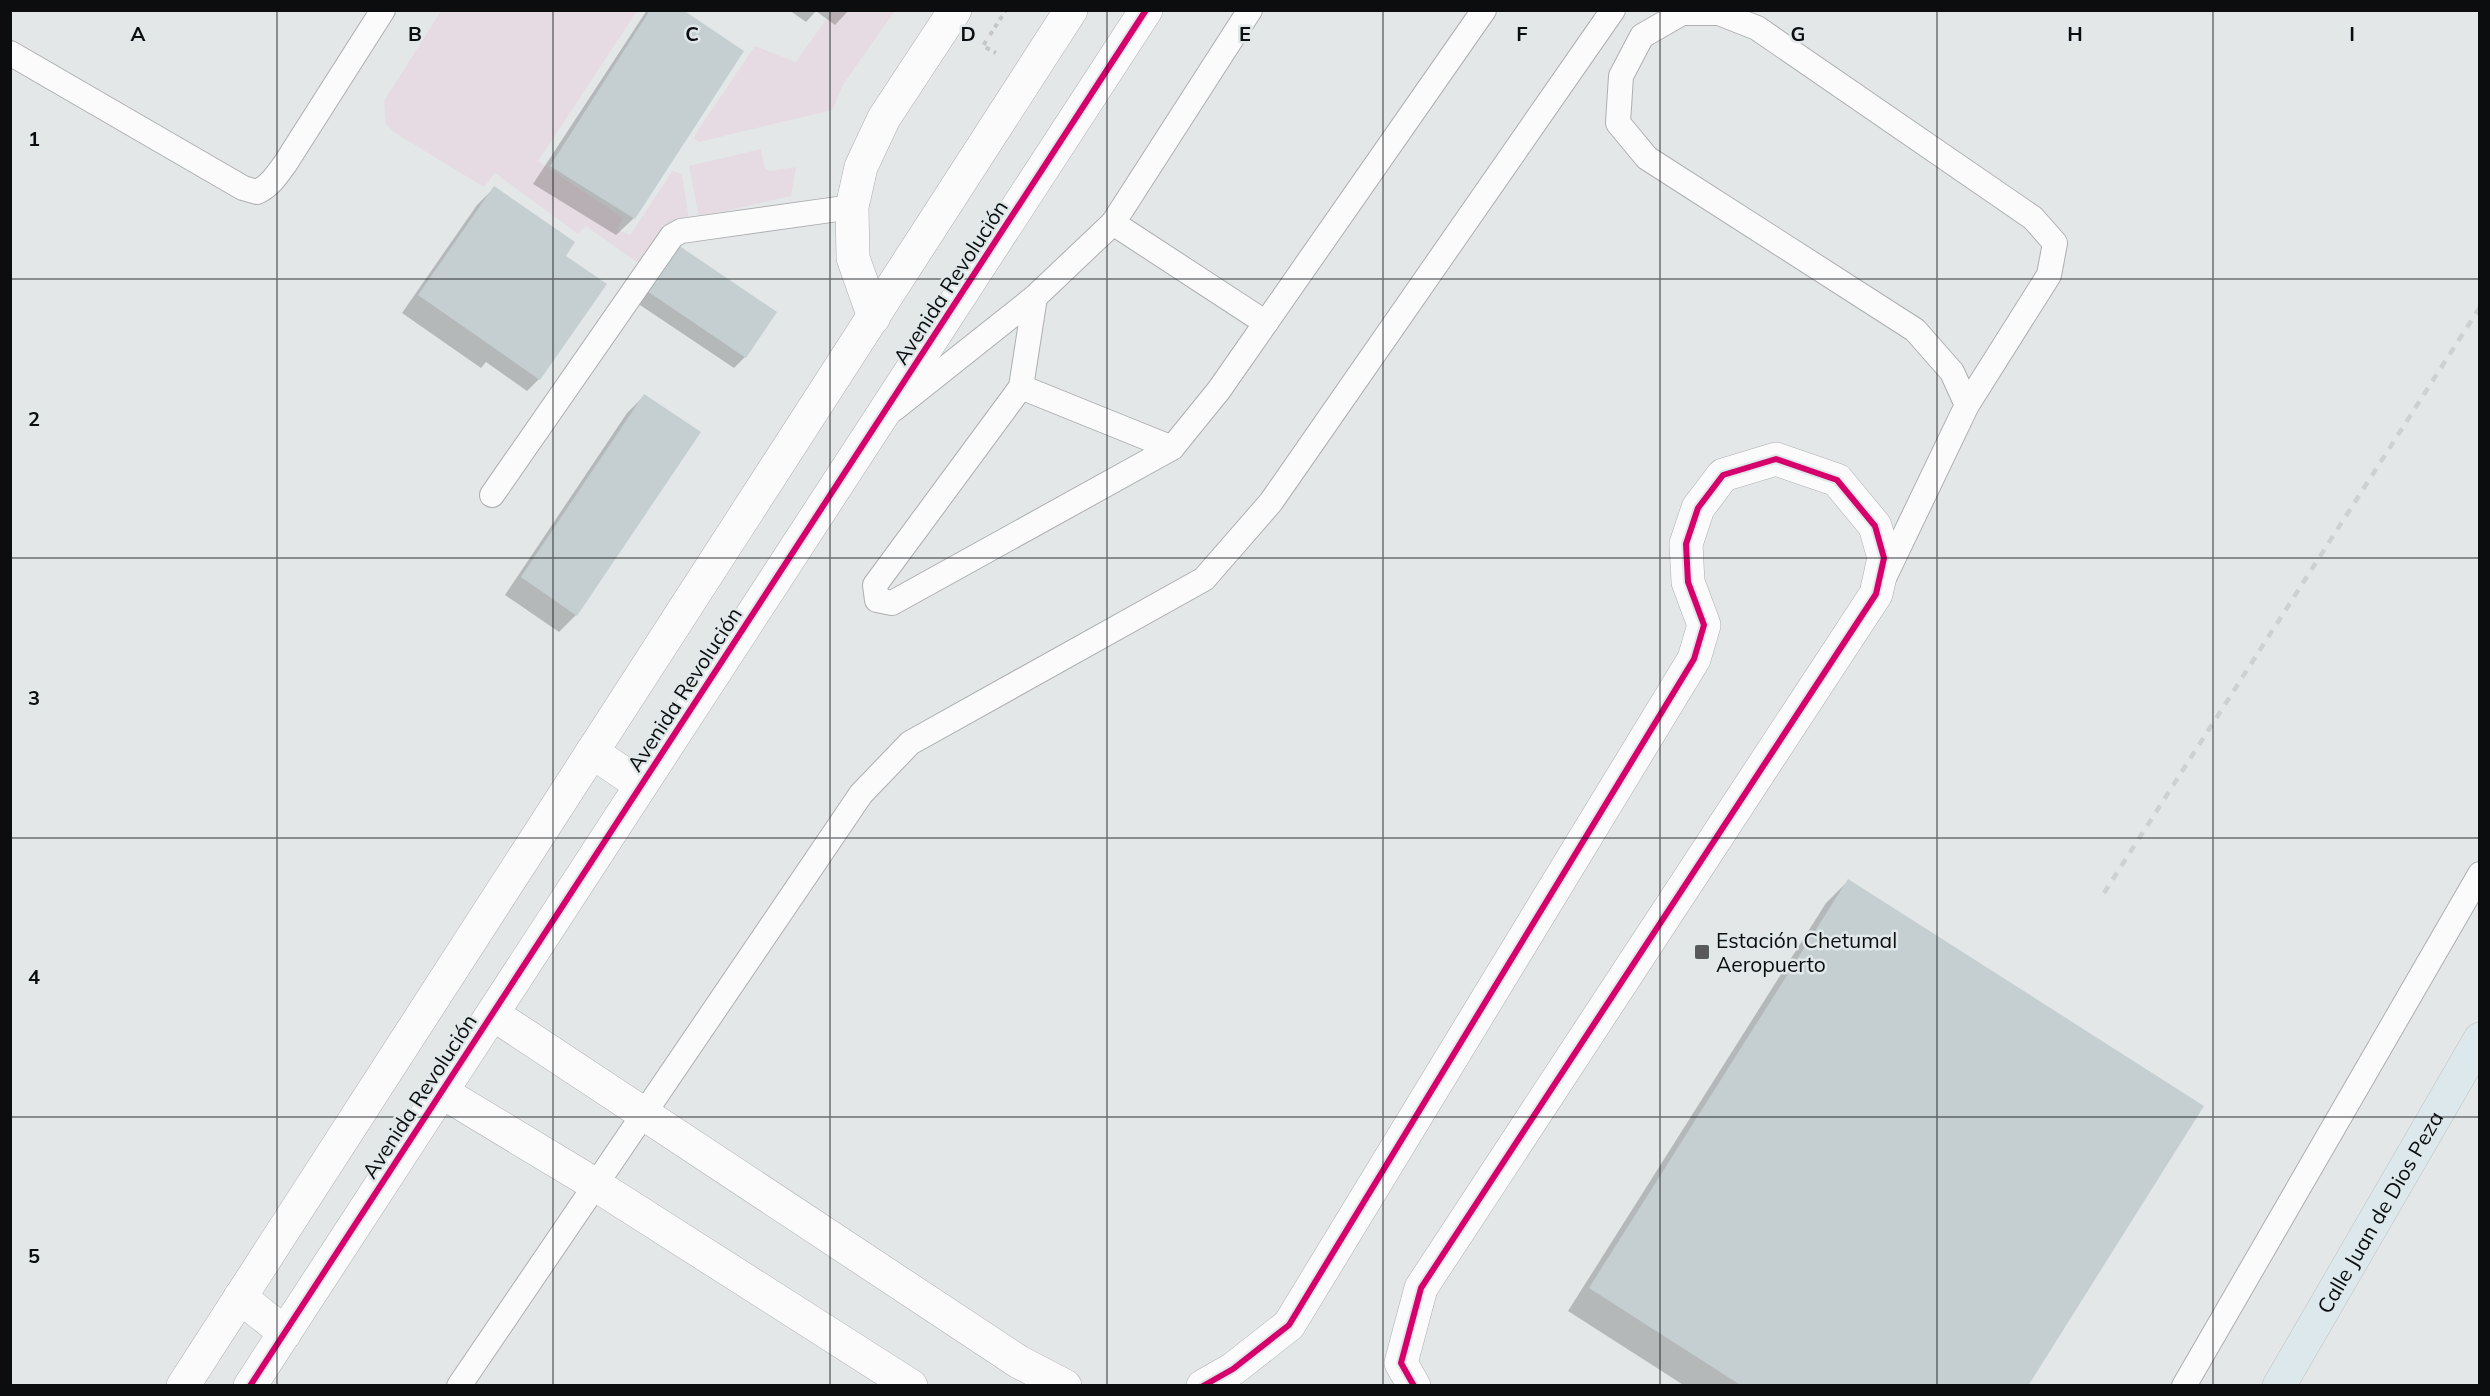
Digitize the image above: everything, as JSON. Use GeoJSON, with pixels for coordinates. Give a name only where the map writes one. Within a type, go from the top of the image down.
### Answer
{"type":"FeatureCollection","features":[{"type":"Feature","properties":{"kind":"main road","name":"Calle Juan de Dios Peza"},"geometry":{"type":"LineString","coordinates":[[2279,1386],[2475,1058]]}},
{"type":"Feature","properties":{"kind":"street"},"geometry":{"type":"LineString","coordinates":[[874,317],[853,258],[852,207],[861,167],[884,118],[955,10]]}},
{"type":"Feature","properties":{"kind":"street","name":"Avenida Revolución"},"geometry":{"type":"LineString","coordinates":[[183,1386],[1071,10]]}},
{"type":"Feature","properties":{"kind":"street","name":"Avenida Revolución"},"geometry":{"type":"LineString","coordinates":[[250,1386],[1146,10]]}},
{"type":"Feature","properties":{"kind":"street"},"geometry":{"type":"LineString","coordinates":[[1203,1386],[1233,1370],[1289,1325],[1694,659],[1704,625],[1688,582],[1686,544],[1698,508],[1723,475],[1776,459],[1838,480],[1875,526],[1884,558],[1876,594],[1852,635],[1421,1288],[1401,1363],[1414,1386]]}},
{"type":"Feature","properties":{"kind":"street"},"geometry":{"type":"LineString","coordinates":[[592,752],[641,785]]}},
{"type":"Feature","properties":{"kind":"street"},"geometry":{"type":"LineString","coordinates":[[493,1014],[1019,1362],[1065,1386]]}},
{"type":"Feature","properties":{"kind":"street"},"geometry":{"type":"LineString","coordinates":[[442,1092],[596,1185],[911,1386]]}},
{"type":"Feature","properties":{"kind":"street"},"geometry":{"type":"LineString","coordinates":[[240,1297],[285,1333]]}},
{"type":"Feature","properties":{"kind":"lane"},"geometry":{"type":"LineString","coordinates":[[10,53],[243,188],[257,192],[265,188],[285,164],[383,10]]}},
{"type":"Feature","properties":{"kind":"lane"},"geometry":{"type":"LineString","coordinates":[[880,419],[1035,297],[1113,223],[1251,10]]}},
{"type":"Feature","properties":{"kind":"lane"},"geometry":{"type":"LineString","coordinates":[[1035,297],[1021,387],[875,585],[877,600],[892,603],[1172,448],[1219,390],[1484,10]]}},
{"type":"Feature","properties":{"kind":"lane"},"geometry":{"type":"LineString","coordinates":[[459,1386],[861,794],[910,743],[1204,579],[1271,502],[1612,10]]}},
{"type":"Feature","properties":{"kind":"lane"},"geometry":{"type":"LineString","coordinates":[[1876,594],[1967,405],[2049,275],[2055,243],[2033,218],[1757,28],[1719,13],[1682,13],[1642,36],[1621,76],[1618,123],[1647,158],[1916,330],[1952,372],[1967,405]]}},
{"type":"Feature","properties":{"kind":"lane"},"geometry":{"type":"LineString","coordinates":[[492,495],[672,236],[681,231],[852,207]]}},
{"type":"Feature","properties":{"kind":"lane"},"geometry":{"type":"LineString","coordinates":[[1113,223],[1266,323]]}},
{"type":"Feature","properties":{"kind":"lane"},"geometry":{"type":"LineString","coordinates":[[1021,387],[1172,448]]}},
{"type":"Feature","properties":{"kind":"lane"},"geometry":{"type":"LineString","coordinates":[[2184,1386],[2480,874]]}},
{"type":"Feature","properties":{"kind":"shaded area"},"geometry":{"type":"Polygon","coordinates":[[[441,11],[637,11],[538,161],[623,218],[617,230],[630,235],[673,170],[682,175],[689,219],[641,265],[586,226],[578,234],[495,173],[484,187],[395,133],[386,124],[384,101],[441,11]]]}},
{"type":"Feature","properties":{"kind":"shaded area"},"geometry":{"type":"Polygon","coordinates":[[[832,11],[895,11],[844,83],[832,110],[699,142],[694,139],[755,46],[796,62],[832,11]]]}},
{"type":"Feature","properties":{"kind":"shaded area"},"geometry":{"type":"Polygon","coordinates":[[[761,149],[765,169],[770,171],[796,167],[791,196],[699,217],[689,166],[761,149]]]}},
{"type":"Feature","properties":{"kind":"building"},"geometry":{"type":"Polygon","coordinates":[[[650,10],[683,10],[744,51],[635,219],[550,166],[650,10]]]}},
{"type":"Feature","properties":{"kind":"building"},"geometry":{"type":"Polygon","coordinates":[[[494,186],[575,242],[566,256],[607,284],[540,380],[418,295],[494,186]]]}},
{"type":"Feature","properties":{"kind":"building"},"geometry":{"type":"Polygon","coordinates":[[[678,245],[777,312],[746,358],[647,291],[678,245]]]}},
{"type":"Feature","properties":{"kind":"building"},"geometry":{"type":"Polygon","coordinates":[[[644,394],[701,432],[577,616],[521,577],[644,394]]]}},
{"type":"Feature","properties":{"kind":"building"},"geometry":{"type":"Polygon","coordinates":[[[1848,879],[2204,1106],[2028,1386],[1742,1386],[1589,1288],[1848,879]]]}},
{"type":"Feature","properties":{"kind":"railway"},"geometry":{"type":"LineString","coordinates":[[2104,893],[2480,307]]}},
{"type":"Feature","properties":{"kind":"cycle path"},"geometry":{"type":"LineString","coordinates":[[250,1386],[1146,10]]}},
{"type":"Feature","properties":{"kind":"cycle path"},"geometry":{"type":"LineString","coordinates":[[1203,1386],[1233,1369],[1289,1325],[1694,659],[1704,625],[1688,582],[1686,544],[1698,508],[1723,475],[1776,459],[1837,480],[1875,526],[1884,558],[1876,594],[1421,1288],[1401,1363],[1414,1386]]}},
{"type":"Feature","properties":{"kind":"place","name":"Estación Chetumal Aeropuerto"},"geometry":{"type":"Point","coordinates":[1702,952]}}]}
